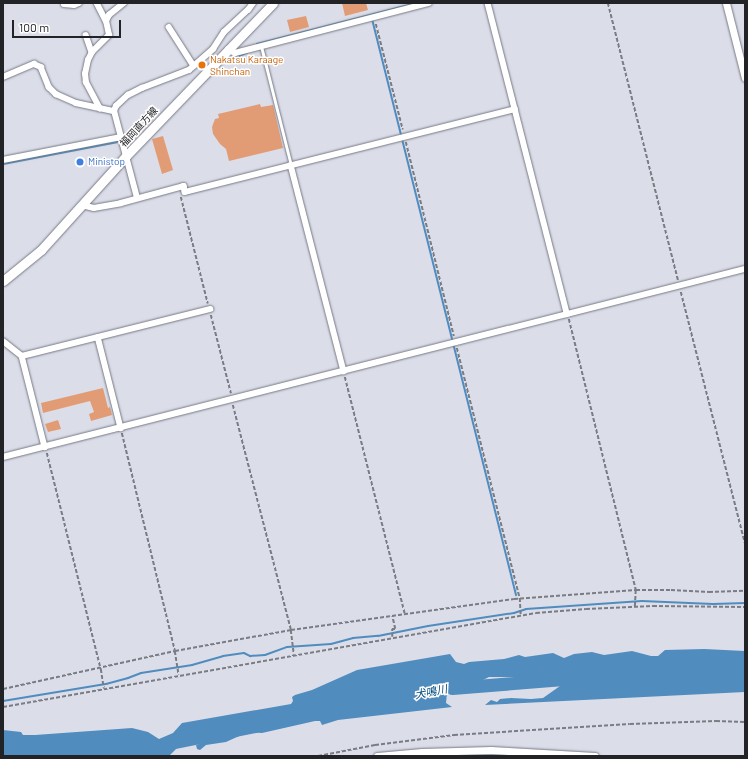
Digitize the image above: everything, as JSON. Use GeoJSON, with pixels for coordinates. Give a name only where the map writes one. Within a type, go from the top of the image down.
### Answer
{"type":"FeatureCollection","features":[{"type":"Feature","properties":{"kind":"main road","name":"福岡直方線"},"geometry":{"type":"LineString","coordinates":[[3,281],[41,250],[126,156],[273,3]]}},
{"type":"Feature","properties":{"kind":"street"},"geometry":{"type":"LineString","coordinates":[[64,4],[74,5],[79,3]]}},
{"type":"Feature","properties":{"kind":"street"},"geometry":{"type":"LineString","coordinates":[[97,3],[106,21],[109,35],[92,52],[88,60],[85,74],[86,83],[100,109]]}},
{"type":"Feature","properties":{"kind":"street"},"geometry":{"type":"LineString","coordinates":[[106,21],[109,15],[124,3]]}},
{"type":"Feature","properties":{"kind":"street"},"geometry":{"type":"LineString","coordinates":[[137,198],[114,111],[116,106],[128,95],[194,66],[213,49],[224,32],[248,10],[253,3]]}},
{"type":"Feature","properties":{"kind":"street"},"geometry":{"type":"LineString","coordinates":[[228,49],[235,53],[429,3]]}},
{"type":"Feature","properties":{"kind":"street"},"geometry":{"type":"LineString","coordinates":[[488,3],[567,314]]}},
{"type":"Feature","properties":{"kind":"street"},"geometry":{"type":"LineString","coordinates":[[726,3],[745,78]]}},
{"type":"Feature","properties":{"kind":"street"},"geometry":{"type":"LineString","coordinates":[[169,27],[194,66]]}},
{"type":"Feature","properties":{"kind":"street"},"geometry":{"type":"LineString","coordinates":[[86,35],[92,52]]}},
{"type":"Feature","properties":{"kind":"street"},"geometry":{"type":"LineString","coordinates":[[3,77],[34,64],[41,67],[50,87],[56,94],[76,103],[114,111]]}},
{"type":"Feature","properties":{"kind":"street"},"geometry":{"type":"LineString","coordinates":[[82,205],[94,208],[184,186],[183,192],[515,109]]}},
{"type":"Feature","properties":{"kind":"street"},"geometry":{"type":"LineString","coordinates":[[3,160],[120,137]]}},
{"type":"Feature","properties":{"kind":"street"},"geometry":{"type":"LineString","coordinates":[[291,165],[344,371]]}},
{"type":"Feature","properties":{"kind":"street"},"geometry":{"type":"LineString","coordinates":[[3,458],[745,269]]}},
{"type":"Feature","properties":{"kind":"street"},"geometry":{"type":"LineString","coordinates":[[22,356],[210,309]]}},
{"type":"Feature","properties":{"kind":"street"},"geometry":{"type":"LineString","coordinates":[[98,337],[121,428]]}},
{"type":"Feature","properties":{"kind":"street"},"geometry":{"type":"LineString","coordinates":[[3,341],[22,356],[45,447]]}},
{"type":"Feature","properties":{"kind":"street"},"geometry":{"type":"LineString","coordinates":[[377,756],[422,752],[491,750],[595,756]]}},
{"type":"Feature","properties":{"kind":"lane"},"geometry":{"type":"LineString","coordinates":[[261,46],[291,165]]}},
{"type":"Feature","properties":{"kind":"path"},"geometry":{"type":"LineString","coordinates":[[608,3],[745,543]]}},
{"type":"Feature","properties":{"kind":"path"},"geometry":{"type":"LineString","coordinates":[[374,17],[520,598],[521,616]]}},
{"type":"Feature","properties":{"kind":"path"},"geometry":{"type":"LineString","coordinates":[[183,192],[232,400],[291,630],[294,655]]}},
{"type":"Feature","properties":{"kind":"path"},"geometry":{"type":"LineString","coordinates":[[567,314],[636,590],[635,607]]}},
{"type":"Feature","properties":{"kind":"path"},"geometry":{"type":"LineString","coordinates":[[344,371],[405,614]]}},
{"type":"Feature","properties":{"kind":"path"},"geometry":{"type":"LineString","coordinates":[[121,428],[176,651],[179,676]]}},
{"type":"Feature","properties":{"kind":"path"},"geometry":{"type":"LineString","coordinates":[[45,447],[101,669],[104,689]]}},
{"type":"Feature","properties":{"kind":"path"},"geometry":{"type":"LineString","coordinates":[[3,689],[101,669],[176,651],[291,630],[520,598],[636,590],[709,592],[745,591]]}},
{"type":"Feature","properties":{"kind":"path"},"geometry":{"type":"LineString","coordinates":[[3,707],[521,616],[586,609],[635,607],[745,607]]}},
{"type":"Feature","properties":{"kind":"path"},"geometry":{"type":"LineString","coordinates":[[392,616],[394,629],[392,629],[392,638]]}},
{"type":"Feature","properties":{"kind":"path"},"geometry":{"type":"LineString","coordinates":[[318,756],[374,745],[454,735],[638,724],[745,722]]}},
{"type":"Feature","properties":{"kind":"water"},"geometry":{"type":"Polygon","coordinates":[[[704,649],[745,651],[745,692],[485,705],[491,700],[497,702],[500,699],[511,698],[543,698],[560,686],[549,683],[545,677],[541,675],[521,679],[517,677],[489,677],[461,691],[447,693],[446,703],[452,707],[338,720],[322,725],[320,721],[315,721],[262,733],[248,732],[226,742],[206,745],[200,750],[197,749],[196,745],[236,733],[237,728],[197,734],[179,746],[169,756],[3,756],[3,730],[21,732],[23,735],[35,735],[132,728],[148,732],[159,739],[173,733],[182,723],[291,704],[293,701],[292,697],[295,695],[312,690],[357,670],[450,654],[456,662],[464,664],[469,662],[504,659],[519,655],[525,657],[553,653],[564,658],[574,654],[592,652],[604,655],[632,651],[651,656],[658,656],[665,650],[704,649]]]}},
{"type":"Feature","properties":{"kind":"building"},"geometry":{"type":"Polygon","coordinates":[[[342,3],[366,3],[368,10],[345,16],[342,3]]]}},
{"type":"Feature","properties":{"kind":"building"},"geometry":{"type":"Polygon","coordinates":[[[306,16],[309,27],[290,32],[287,20],[306,16]]]}},
{"type":"Feature","properties":{"kind":"building"},"geometry":{"type":"Polygon","coordinates":[[[260,104],[261,107],[273,105],[283,148],[229,161],[226,149],[220,144],[213,134],[212,127],[215,119],[219,118],[218,114],[260,104]]]}},
{"type":"Feature","properties":{"kind":"building"},"geometry":{"type":"Polygon","coordinates":[[[163,136],[173,170],[162,174],[152,139],[163,136]]]}},
{"type":"Feature","properties":{"kind":"building"},"geometry":{"type":"Polygon","coordinates":[[[103,388],[108,408],[110,407],[112,415],[91,421],[89,414],[94,412],[90,401],[43,413],[41,403],[103,388]]]}},
{"type":"Feature","properties":{"kind":"building"},"geometry":{"type":"Polygon","coordinates":[[[58,420],[61,429],[48,432],[45,424],[58,420]]]}},
{"type":"Feature","properties":{"kind":"waterway"},"geometry":{"type":"LineString","coordinates":[[257,46],[257,44],[417,3]]}},
{"type":"Feature","properties":{"kind":"waterway"},"geometry":{"type":"LineString","coordinates":[[371,15],[516,595]]}},
{"type":"Feature","properties":{"kind":"waterway"},"geometry":{"type":"LineString","coordinates":[[237,57],[248,52]]}},
{"type":"Feature","properties":{"kind":"waterway"},"geometry":{"type":"LineString","coordinates":[[3,164],[118,142]]}},
{"type":"Feature","properties":{"kind":"waterway"},"geometry":{"type":"LineString","coordinates":[[3,701],[106,684],[141,673],[192,665],[223,656],[244,653],[250,656],[265,655],[287,647],[331,644],[353,638],[378,636],[428,626],[514,613],[526,609],[642,601],[713,604],[745,603]]}},
{"type":"Feature","properties":{"kind":"waterway","name":"犬鳴川"},"geometry":{"type":"LineString","coordinates":[[452,688],[564,679]]}},
{"type":"Feature","properties":{"kind":"waterway","name":"犬鳴川"},"geometry":{"type":"LineString","coordinates":[[174,742],[255,726]]}},
{"type":"Feature","properties":{"kind":"place","name":"Nakatsu Karaage Shinchan"},"geometry":{"type":"Point","coordinates":[202,65]}},
{"type":"Feature","properties":{"kind":"place","name":"Ministop"},"geometry":{"type":"Point","coordinates":[80,162]}}]}
